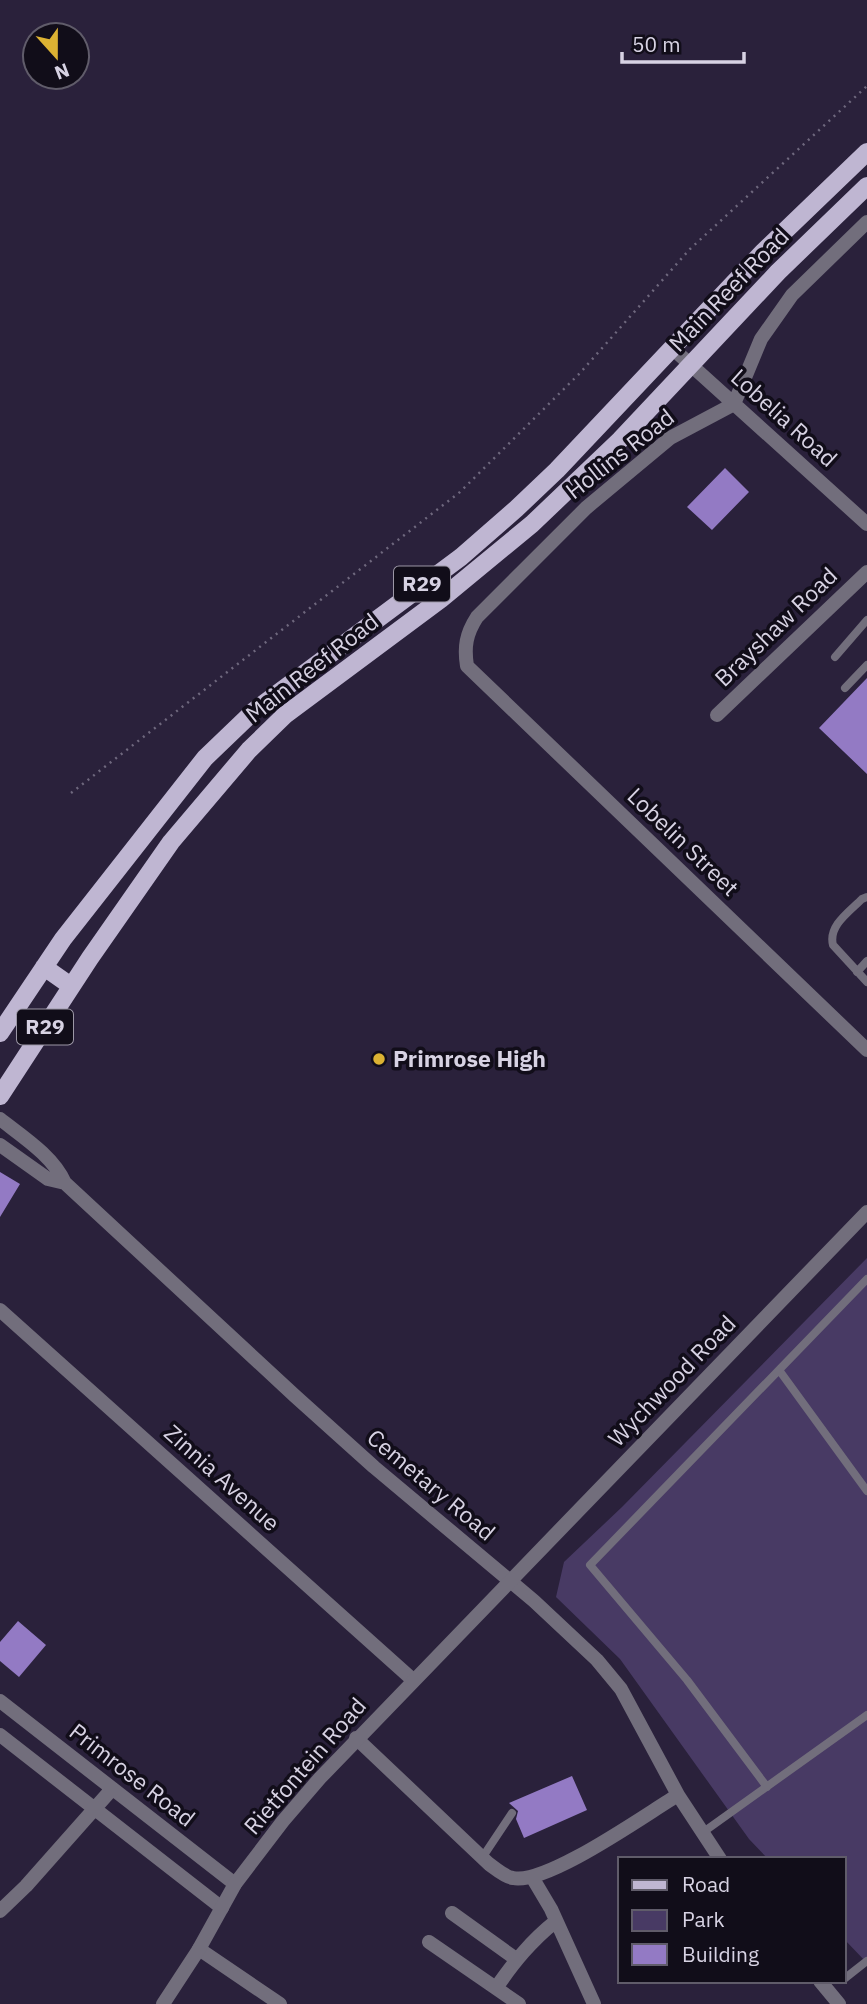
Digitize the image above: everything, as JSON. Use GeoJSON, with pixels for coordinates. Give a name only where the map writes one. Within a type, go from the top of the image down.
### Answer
{"type":"FeatureCollection","features":[{"type":"Feature","properties":{"kind":"main road","name":"Main Reef Road"},"geometry":{"type":"LineString","coordinates":[[0,1032],[7,1015],[63,939],[205,758],[254,711],[461,557],[516,509],[558,470],[671,347],[763,253],[867,152]]}},
{"type":"Feature","properties":{"kind":"main road","name":"Main Reef Road"},"geometry":{"type":"LineString","coordinates":[[0,1096],[171,842],[249,750],[285,715],[441,598],[532,524],[620,440],[778,272],[867,186]]}},
{"type":"Feature","properties":{"kind":"main road"},"geometry":{"type":"LineString","coordinates":[[44,967],[72,986]]}},
{"type":"Feature","properties":{"kind":"street"},"geometry":{"type":"LineString","coordinates":[[734,404],[761,339],[792,295],[867,222]]}},
{"type":"Feature","properties":{"kind":"street","name":"Lobelia Road"},"geometry":{"type":"LineString","coordinates":[[671,347],[867,524]]}},
{"type":"Feature","properties":{"kind":"street","name":"Hollins Road"},"geometry":{"type":"LineString","coordinates":[[467,666],[465,652],[469,629],[500,592],[586,508],[670,438],[734,404]]}},
{"type":"Feature","properties":{"kind":"street","name":"Brayshaw Road"},"geometry":{"type":"LineString","coordinates":[[717,715],[867,572]]}},
{"type":"Feature","properties":{"kind":"street","name":"Lobelin Street"},"geometry":{"type":"LineString","coordinates":[[467,666],[867,1050]]}},
{"type":"Feature","properties":{"kind":"street","name":"Cemetary Road"},"geometry":{"type":"LineString","coordinates":[[0,1119],[57,1168],[65,1183],[374,1467],[510,1580],[571,1634],[613,1677],[678,1795],[719,1857]]}},
{"type":"Feature","properties":{"kind":"street","name":"Cemetary Road"},"geometry":{"type":"LineString","coordinates":[[0,1145],[48,1179],[65,1183]]}},
{"type":"Feature","properties":{"kind":"street","name":"Wychwood Road"},"geometry":{"type":"LineString","coordinates":[[510,1580],[867,1212]]}},
{"type":"Feature","properties":{"kind":"street","name":"Zinnia Avenue"},"geometry":{"type":"LineString","coordinates":[[0,1310],[413,1680]]}},
{"type":"Feature","properties":{"kind":"street","name":"Rietfontein Road"},"geometry":{"type":"LineString","coordinates":[[163,2004],[199,1949],[235,1884],[283,1821],[356,1738],[510,1580]]}},
{"type":"Feature","properties":{"kind":"street","name":"Primrose Road"},"geometry":{"type":"LineString","coordinates":[[0,1701],[235,1884]]}},
{"type":"Feature","properties":{"kind":"street"},"geometry":{"type":"LineString","coordinates":[[0,1735],[222,1908]]}},
{"type":"Feature","properties":{"kind":"street"},"geometry":{"type":"LineString","coordinates":[[356,1738],[482,1858],[512,1878],[532,1877],[568,1862],[678,1795]]}},
{"type":"Feature","properties":{"kind":"street"},"geometry":{"type":"LineString","coordinates":[[0,1911],[26,1886],[112,1788]]}},
{"type":"Feature","properties":{"kind":"street"},"geometry":{"type":"LineString","coordinates":[[532,1877],[556,1921],[594,2004]]}},
{"type":"Feature","properties":{"kind":"street"},"geometry":{"type":"LineString","coordinates":[[452,1913],[516,1959]]}},
{"type":"Feature","properties":{"kind":"street"},"geometry":{"type":"LineString","coordinates":[[496,1988],[516,1959],[535,1938],[556,1921]]}},
{"type":"Feature","properties":{"kind":"street"},"geometry":{"type":"LineString","coordinates":[[429,1942],[519,2004]]}},
{"type":"Feature","properties":{"kind":"street"},"geometry":{"type":"LineString","coordinates":[[199,1949],[279,2004]]}},
{"type":"Feature","properties":{"kind":"street"},"geometry":{"type":"LineString","coordinates":[[824,1986],[839,2004]]}},
{"type":"Feature","properties":{"kind":"lane"},"geometry":{"type":"LineString","coordinates":[[835,657],[867,620]]}},
{"type":"Feature","properties":{"kind":"lane"},"geometry":{"type":"LineString","coordinates":[[845,688],[867,665]]}},
{"type":"Feature","properties":{"kind":"lane"},"geometry":{"type":"LineString","coordinates":[[867,897],[832,931],[833,945],[867,982]]}},
{"type":"Feature","properties":{"kind":"lane"},"geometry":{"type":"LineString","coordinates":[[857,972],[867,961]]}},
{"type":"Feature","properties":{"kind":"lane"},"geometry":{"type":"LineString","coordinates":[[767,1787],[687,1680],[590,1565],[867,1279]]}},
{"type":"Feature","properties":{"kind":"lane"},"geometry":{"type":"LineString","coordinates":[[779,1370],[867,1491]]}},
{"type":"Feature","properties":{"kind":"lane"},"geometry":{"type":"LineString","coordinates":[[702,1833],[867,1715]]}},
{"type":"Feature","properties":{"kind":"lane"},"geometry":{"type":"LineString","coordinates":[[482,1858],[512,1813]]}},
{"type":"Feature","properties":{"kind":"lane"},"geometry":{"type":"LineString","coordinates":[[846,1978],[867,1961]]}},
{"type":"Feature","properties":{"kind":"path"},"geometry":{"type":"LineString","coordinates":[[71,793],[460,492],[580,373],[690,249],[867,86]]}},
{"type":"Feature","properties":{"kind":"green space"},"geometry":{"type":"Polygon","coordinates":[[[867,1258],[867,1963],[846,1941],[846,1857],[766,1857],[749,1839],[620,1659],[556,1597],[564,1562],[622,1507],[867,1258]]]}},
{"type":"Feature","properties":{"kind":"building"},"geometry":{"type":"Polygon","coordinates":[[[725,468],[749,492],[712,530],[687,507],[725,468]]]}},
{"type":"Feature","properties":{"kind":"building"},"geometry":{"type":"Polygon","coordinates":[[[867,678],[867,774],[819,728],[867,678]]]}},
{"type":"Feature","properties":{"kind":"building"},"geometry":{"type":"Polygon","coordinates":[[[0,1172],[20,1184],[0,1217],[0,1172]]]}},
{"type":"Feature","properties":{"kind":"building"},"geometry":{"type":"Polygon","coordinates":[[[18,1621],[46,1645],[19,1677],[0,1661],[0,1642],[18,1621]]]}},
{"type":"Feature","properties":{"kind":"building"},"geometry":{"type":"Polygon","coordinates":[[[572,1776],[587,1810],[524,1838],[516,1819],[518,1811],[509,1803],[572,1776]]]}},
{"type":"Feature","properties":{"kind":"place","name":"Primrose High"},"geometry":{"type":"Point","coordinates":[379,1059]}}]}
